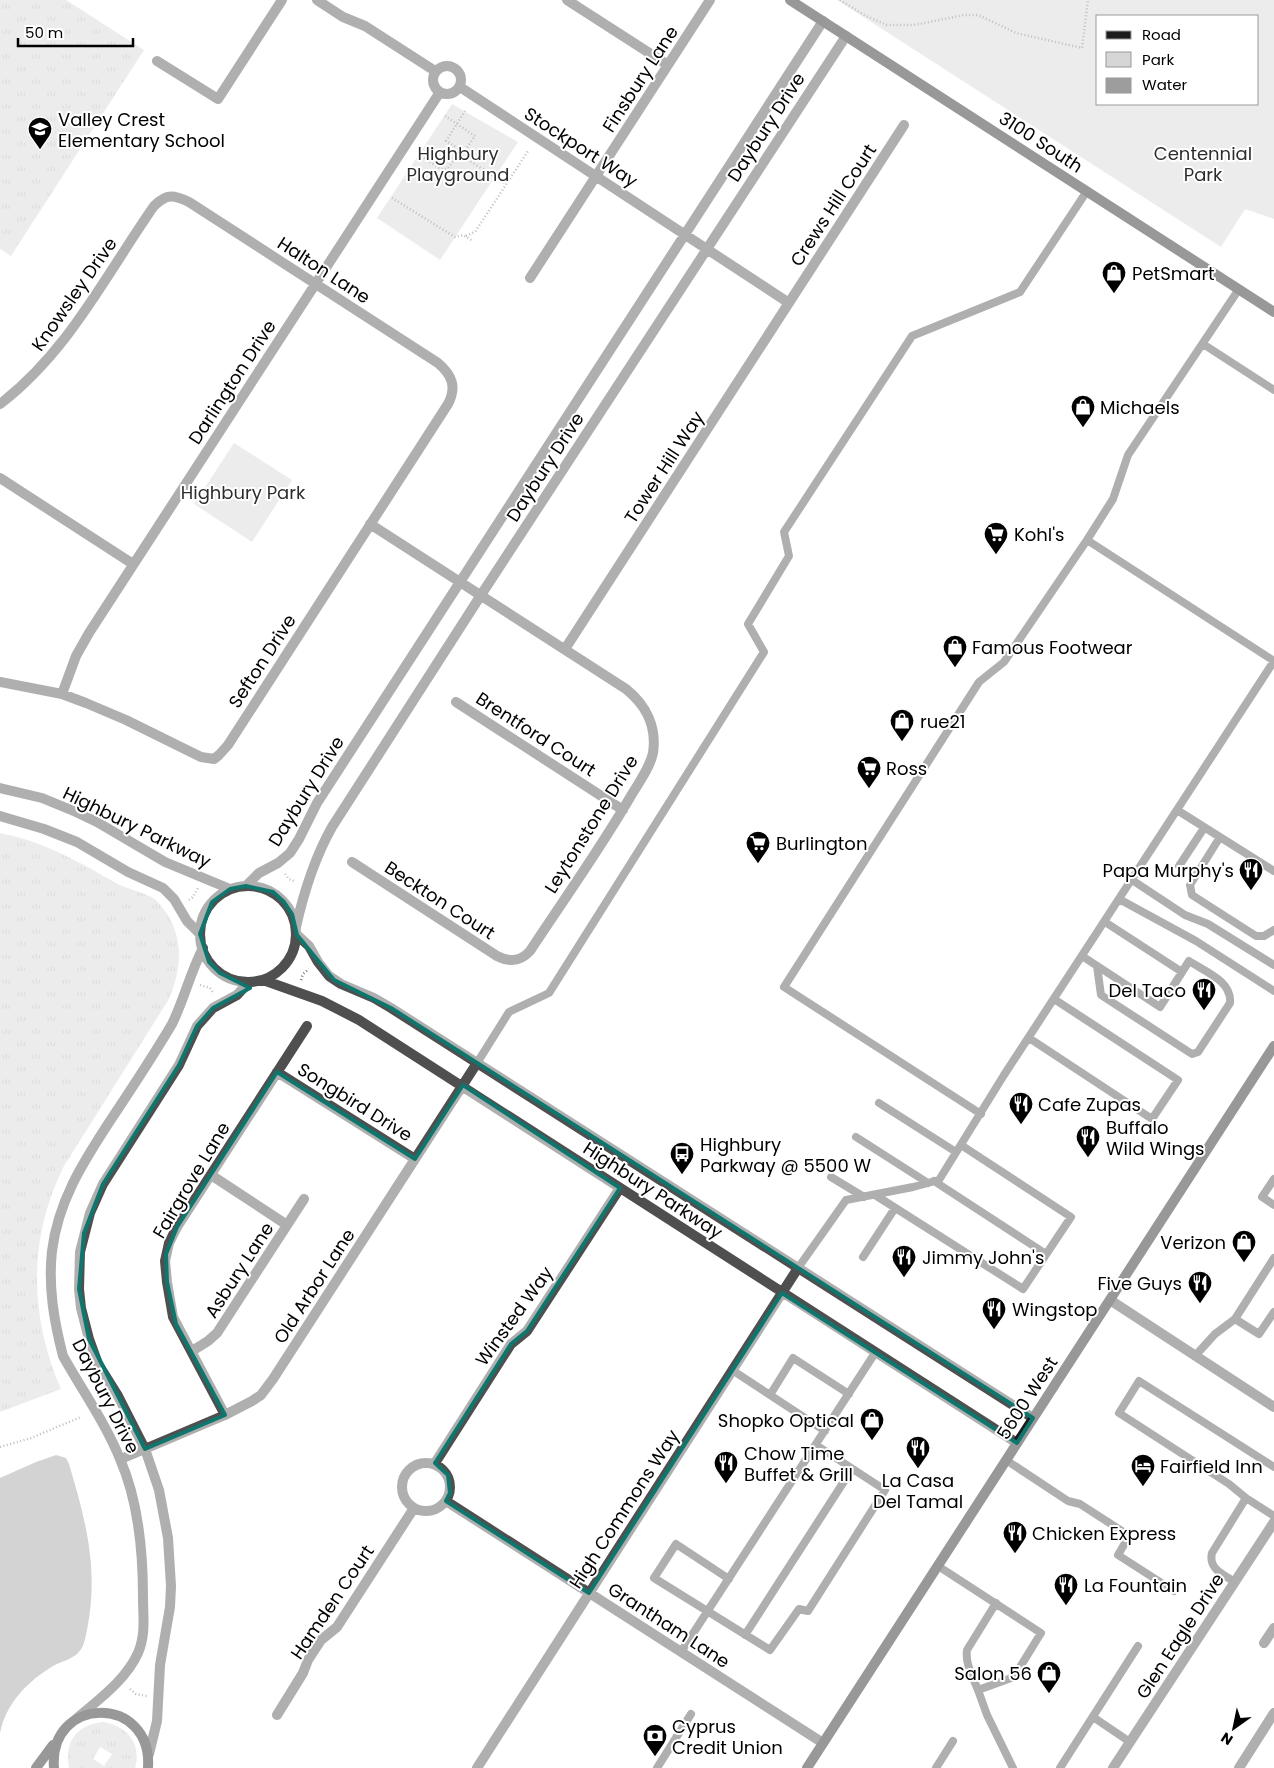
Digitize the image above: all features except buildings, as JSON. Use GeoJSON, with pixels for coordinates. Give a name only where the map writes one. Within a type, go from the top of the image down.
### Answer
{"type":"FeatureCollection","features":[{"type":"Feature","properties":{"kind":"main road","name":"3100 South"},"geometry":{"type":"LineString","coordinates":[[790,0],[1274,312]]}},
{"type":"Feature","properties":{"kind":"main road","name":"5600 West"},"geometry":{"type":"LineString","coordinates":[[807,1768],[1274,1046]]}},
{"type":"Feature","properties":{"kind":"main road"},"geometry":{"type":"LineString","coordinates":[[36,1768],[64,1730],[76,1719],[90,1713],[104,1712],[118,1715],[130,1722],[140,1732],[149,1760],[158,1768]]}},
{"type":"Feature","properties":{"kind":"main road"},"geometry":{"type":"LineString","coordinates":[[54,1768],[53,1758],[56,1742]]}},
{"type":"Feature","properties":{"kind":"street"},"geometry":{"type":"LineString","coordinates":[[158,61],[218,99],[282,0]]}},
{"type":"Feature","properties":{"kind":"street"},"geometry":{"type":"LineString","coordinates":[[317,0],[343,17],[365,26],[435,71]]}},
{"type":"Feature","properties":{"kind":"street"},"geometry":{"type":"LineString","coordinates":[[567,0],[668,65]]}},
{"type":"Feature","properties":{"kind":"street","name":"Finsbury Lane"},"geometry":{"type":"LineString","coordinates":[[530,278],[710,0]]}},
{"type":"Feature","properties":{"kind":"street","name":"Daybury Drive"},"geometry":{"type":"LineString","coordinates":[[246,886],[259,873],[278,863],[290,853],[317,803],[823,21]]}},
{"type":"Feature","properties":{"kind":"street","name":"Daybury Drive"},"geometry":{"type":"LineString","coordinates":[[296,931],[308,879],[322,844],[481,595],[846,36]]}},
{"type":"Feature","properties":{"kind":"street"},"geometry":{"type":"LineString","coordinates":[[446,65],[458,69],[462,81],[460,87],[453,93],[440,92],[434,85],[433,76],[435,71],[446,65]]}},
{"type":"Feature","properties":{"kind":"street","name":"Stockport Way"},"geometry":{"type":"LineString","coordinates":[[460,87],[789,303]]}},
{"type":"Feature","properties":{"kind":"street","name":"Darlington Drive"},"geometry":{"type":"LineString","coordinates":[[62,694],[82,644],[440,92]]}},
{"type":"Feature","properties":{"kind":"street","name":"Crews Hill Court"},"geometry":{"type":"LineString","coordinates":[[789,303],[904,126]]}},
{"type":"Feature","properties":{"kind":"street","name":"Halton Lane"},"geometry":{"type":"LineString","coordinates":[[168,196],[182,198],[189,202],[438,363],[450,376],[453,384]]}},
{"type":"Feature","properties":{"kind":"street","name":"Knowsley Drive"},"geometry":{"type":"LineString","coordinates":[[0,404],[16,392],[52,356],[154,206],[168,196]]}},
{"type":"Feature","properties":{"kind":"street","name":"Tower Hill Way"},"geometry":{"type":"LineString","coordinates":[[565,649],[789,303]]}},
{"type":"Feature","properties":{"kind":"street","name":"Sefton Drive"},"geometry":{"type":"LineString","coordinates":[[0,682],[62,694],[126,720],[201,757],[214,759],[219,756],[228,745],[448,404],[453,384]]}},
{"type":"Feature","properties":{"kind":"street"},"geometry":{"type":"LineString","coordinates":[[0,478],[133,564]]}},
{"type":"Feature","properties":{"kind":"street","name":"Leytonstone Drive"},"geometry":{"type":"LineString","coordinates":[[370,524],[626,689],[640,701],[650,720],[654,740],[653,754],[645,772],[623,810],[530,951],[522,958],[513,961]]}},
{"type":"Feature","properties":{"kind":"street","name":"Brentford Court"},"geometry":{"type":"LineString","coordinates":[[456,702],[623,810]]}},
{"type":"Feature","properties":{"kind":"street","name":"Highbury Parkway"},"geometry":{"type":"LineString","coordinates":[[0,788],[42,798],[76,812],[97,822],[165,862],[230,889]]}},
{"type":"Feature","properties":{"kind":"street"},"geometry":{"type":"LineString","coordinates":[[0,816],[44,828],[77,842],[128,872],[163,888],[174,899],[187,921],[200,934]]}},
{"type":"Feature","properties":{"kind":"street","name":"Beckton Court"},"geometry":{"type":"LineString","coordinates":[[352,862],[497,956],[513,961]]}},
{"type":"Feature","properties":{"kind":"street"},"geometry":{"type":"LineString","coordinates":[[246,886],[260,887],[273,892],[284,902],[292,914],[296,931],[295,947],[283,967],[274,975],[263,980],[249,982],[234,980],[220,972],[210,962],[202,948],[200,934],[206,912],[216,898],[230,889],[246,886]]}},
{"type":"Feature","properties":{"kind":"street","name":"Highbury Parkway"},"geometry":{"type":"LineString","coordinates":[[296,931],[309,946],[324,971],[334,980],[374,998],[1033,1418]]}},
{"type":"Feature","properties":{"kind":"street","name":"Daybury Drive"},"geometry":{"type":"LineString","coordinates":[[76,1719],[127,1672],[138,1654],[144,1630],[141,1549],[131,1497],[121,1459],[63,1356],[53,1307],[52,1252],[60,1214],[73,1180],[172,1024],[202,948]]}},
{"type":"Feature","properties":{"kind":"street","name":"Highbury Parkway"},"geometry":{"type":"LineString","coordinates":[[263,980],[322,1001],[346,1012],[463,1085],[782,1293],[1017,1443]]}},
{"type":"Feature","properties":{"kind":"street","name":"Daybury Drive"},"geometry":{"type":"LineString","coordinates":[[149,1760],[157,1721],[158,1682],[167,1628],[171,1586],[168,1538],[159,1490],[145,1449],[132,1422],[98,1364],[89,1339],[81,1308],[79,1289],[80,1252],[90,1213],[104,1184],[179,1065],[197,1026],[213,1008],[237,995],[249,982]]}},
{"type":"Feature","properties":{"kind":"street","name":"Fairgrove Lane"},"geometry":{"type":"LineString","coordinates":[[226,1415],[173,1317],[165,1261],[167,1249],[172,1236],[307,1026]]}},
{"type":"Feature","properties":{"kind":"street","name":"Old Arbor Lane"},"geometry":{"type":"LineString","coordinates":[[121,1459],[226,1415],[252,1401],[267,1388],[477,1063]]}},
{"type":"Feature","properties":{"kind":"street","name":"Songbird Drive"},"geometry":{"type":"LineString","coordinates":[[277,1072],[415,1159]]}},
{"type":"Feature","properties":{"kind":"street"},"geometry":{"type":"LineString","coordinates":[[211,1175],[288,1225]]}},
{"type":"Feature","properties":{"kind":"street","name":"Winsted Way"},"geometry":{"type":"LineString","coordinates":[[435,1463],[511,1344],[528,1331],[620,1188]]}},
{"type":"Feature","properties":{"kind":"street","name":"Asbury Lane"},"geometry":{"type":"LineString","coordinates":[[192,1350],[208,1341],[217,1333],[304,1199]]}},
{"type":"Feature","properties":{"kind":"street","name":"High Commons Way"},"geometry":{"type":"LineString","coordinates":[[477,1768],[798,1268]]}},
{"type":"Feature","properties":{"kind":"street"},"geometry":{"type":"LineString","coordinates":[[1110,1300],[1274,1406]]}},
{"type":"Feature","properties":{"kind":"street"},"geometry":{"type":"LineString","coordinates":[[427,1462],[435,1463],[443,1468],[451,1484],[450,1493],[446,1501],[435,1510],[420,1511],[414,1508],[403,1496],[401,1488],[406,1472],[412,1466],[427,1462]]}},
{"type":"Feature","properties":{"kind":"street","name":"Grantham Lane"},"geometry":{"type":"LineString","coordinates":[[446,1501],[823,1743]]}},
{"type":"Feature","properties":{"kind":"street","name":"Hamden Court"},"geometry":{"type":"LineString","coordinates":[[276,1715],[303,1673],[308,1660],[321,1640],[337,1627],[414,1508]]}},
{"type":"Feature","properties":{"kind":"street","name":"Glen Eagle Drive"},"geometry":{"type":"LineString","coordinates":[[1113,1768],[1274,1522]]}},
{"type":"Feature","properties":{"kind":"street"},"geometry":{"type":"LineString","coordinates":[[1264,1643],[1274,1628]]}},
{"type":"Feature","properties":{"kind":"street"},"geometry":{"type":"LineString","coordinates":[[1239,1768],[1274,1713]]}},
{"type":"Feature","properties":{"kind":"lane"},"geometry":{"type":"LineString","coordinates":[[477,1063],[510,1012],[549,993],[764,652],[748,624],[789,556],[784,532],[912,336],[1020,292],[1087,191]]}},
{"type":"Feature","properties":{"kind":"lane"},"geometry":{"type":"LineString","coordinates":[[981,1114],[784,987],[979,682],[1004,662],[1087,540],[1113,499],[1128,455],[1239,290]]}},
{"type":"Feature","properties":{"kind":"lane"},"geometry":{"type":"LineString","coordinates":[[1203,344],[1274,390]]}},
{"type":"Feature","properties":{"kind":"lane"},"geometry":{"type":"LineString","coordinates":[[798,1268],[846,1200],[939,1180],[1004,1075],[1274,661],[1087,540]]}},
{"type":"Feature","properties":{"kind":"lane"},"geometry":{"type":"LineString","coordinates":[[1177,810],[1274,870]]}},
{"type":"Feature","properties":{"kind":"lane"},"geometry":{"type":"LineString","coordinates":[[1180,866],[1204,828]]}},
{"type":"Feature","properties":{"kind":"lane"},"geometry":{"type":"LineString","coordinates":[[1220,837],[1190,885],[1192,895],[1256,936],[1264,936],[1274,930]]}},
{"type":"Feature","properties":{"kind":"lane"},"geometry":{"type":"LineString","coordinates":[[1132,880],[1185,914],[1208,924],[1274,965]]}},
{"type":"Feature","properties":{"kind":"lane"},"geometry":{"type":"LineString","coordinates":[[1119,899],[1196,941],[1274,991]]}},
{"type":"Feature","properties":{"kind":"lane"},"geometry":{"type":"LineString","coordinates":[[1105,922],[1182,972]]}},
{"type":"Feature","properties":{"kind":"lane"},"geometry":{"type":"LineString","coordinates":[[1082,956],[1160,1007],[1189,961],[1226,985],[1231,995],[1230,1003],[1198,1052],[1192,1054],[1100,995],[1097,966]]}},
{"type":"Feature","properties":{"kind":"lane"},"geometry":{"type":"LineString","coordinates":[[1029,1038],[1152,1119],[1178,1080],[1054,999]]}},
{"type":"Feature","properties":{"kind":"lane"},"geometry":{"type":"LineString","coordinates":[[875,1195],[1023,1289],[1071,1217],[880,1103]]}},
{"type":"Feature","properties":{"kind":"lane"},"geometry":{"type":"LineString","coordinates":[[856,1137],[1046,1254]]}},
{"type":"Feature","properties":{"kind":"lane"},"geometry":{"type":"LineString","coordinates":[[831,1177],[864,1197]]}},
{"type":"Feature","properties":{"kind":"lane"},"geometry":{"type":"LineString","coordinates":[[1274,1179],[1262,1197],[1274,1205]]}},
{"type":"Feature","properties":{"kind":"lane"},"geometry":{"type":"LineString","coordinates":[[863,1257],[895,1208]]}},
{"type":"Feature","properties":{"kind":"lane"},"geometry":{"type":"LineString","coordinates":[[1195,1356],[1215,1334],[1234,1319],[1274,1258]]}},
{"type":"Feature","properties":{"kind":"lane"},"geometry":{"type":"LineString","coordinates":[[1234,1319],[1259,1334],[1274,1312]]}},
{"type":"Feature","properties":{"kind":"lane"},"geometry":{"type":"LineString","coordinates":[[681,1652],[875,1353]]}},
{"type":"Feature","properties":{"kind":"lane"},"geometry":{"type":"LineString","coordinates":[[770,1395],[793,1358],[849,1394]]}},
{"type":"Feature","properties":{"kind":"lane"},"geometry":{"type":"LineString","coordinates":[[732,1370],[824,1431]]}},
{"type":"Feature","properties":{"kind":"lane"},"geometry":{"type":"LineString","coordinates":[[1274,1467],[1139,1381],[1119,1413],[1229,1484],[1246,1498],[1274,1516]]}},
{"type":"Feature","properties":{"kind":"lane"},"geometry":{"type":"LineString","coordinates":[[729,1578],[676,1544],[654,1578],[770,1650],[799,1608],[808,1610],[885,1490],[816,1444]]}},
{"type":"Feature","properties":{"kind":"lane"},"geometry":{"type":"LineString","coordinates":[[1006,1460],[1068,1501],[1080,1504],[1125,1533],[1125,1543],[1118,1555],[1174,1591]]}},
{"type":"Feature","properties":{"kind":"lane"},"geometry":{"type":"LineString","coordinates":[[745,1635],[852,1469]]}},
{"type":"Feature","properties":{"kind":"lane"},"geometry":{"type":"LineString","coordinates":[[1235,1582],[1213,1566],[1211,1558],[1246,1498]]}},
{"type":"Feature","properties":{"kind":"lane"},"geometry":{"type":"LineString","coordinates":[[938,1566],[1041,1634],[1014,1677],[978,1690]]}},
{"type":"Feature","properties":{"kind":"lane"},"geometry":{"type":"LineString","coordinates":[[996,1603],[967,1650],[966,1657],[969,1670],[987,1714],[1014,1768]]}},
{"type":"Feature","properties":{"kind":"lane"},"geometry":{"type":"LineString","coordinates":[[1060,1768],[1138,1646]]}},
{"type":"Feature","properties":{"kind":"lane"},"geometry":{"type":"LineString","coordinates":[[657,1768],[691,1714]]}},
{"type":"Feature","properties":{"kind":"lane"},"geometry":{"type":"LineString","coordinates":[[1093,1717],[1130,1742]]}},
{"type":"Feature","properties":{"kind":"lane"},"geometry":{"type":"LineString","coordinates":[[936,1768],[953,1741]]}},
{"type":"Feature","properties":{"kind":"path"},"geometry":{"type":"LineString","coordinates":[[840,0],[866,16],[887,25],[914,25],[964,15],[978,15],[1016,33],[1082,48],[1088,0]]}},
{"type":"Feature","properties":{"kind":"path"},"geometry":{"type":"LineString","coordinates":[[464,111],[446,141],[506,184]]}},
{"type":"Feature","properties":{"kind":"path"},"geometry":{"type":"LineString","coordinates":[[421,156],[441,169],[446,169],[459,154],[463,154],[475,136],[445,116]]}},
{"type":"Feature","properties":{"kind":"path"},"geometry":{"type":"LineString","coordinates":[[392,198],[455,237],[466,236],[475,232],[528,152]]}},
{"type":"Feature","properties":{"kind":"path"},"geometry":{"type":"LineString","coordinates":[[466,236],[473,241]]}},
{"type":"Feature","properties":{"kind":"path"},"geometry":{"type":"LineString","coordinates":[[282,870],[289,879],[300,883]]}},
{"type":"Feature","properties":{"kind":"path"},"geometry":{"type":"LineString","coordinates":[[185,903],[193,897],[199,885]]}},
{"type":"Feature","properties":{"kind":"path"},"geometry":{"type":"LineString","coordinates":[[300,984],[303,974],[312,967]]}},
{"type":"Feature","properties":{"kind":"path"},"geometry":{"type":"LineString","coordinates":[[199,985],[210,988],[215,996]]}},
{"type":"Feature","properties":{"kind":"path"},"geometry":{"type":"LineString","coordinates":[[0,1447],[31,1438],[81,1417]]}},
{"type":"Feature","properties":{"kind":"path"},"geometry":{"type":"LineString","coordinates":[[126,1686],[136,1694],[149,1696]]}},
{"type":"Feature","properties":{"kind":"highlighted area"},"geometry":{"type":"Polygon","coordinates":[[[246,886],[273,892],[284,902],[292,914],[297,935],[334,980],[391,1008],[1033,1418],[1017,1443],[782,1293],[589,1593],[446,1501],[450,1493],[448,1475],[435,1463],[511,1344],[527,1331],[620,1188],[463,1085],[415,1159],[277,1072],[177,1227],[166,1254],[167,1282],[176,1324],[225,1415],[145,1449],[89,1339],[79,1289],[84,1233],[103,1184],[179,1065],[197,1026],[213,1008],[250,988],[220,973],[209,962],[200,934],[212,902],[230,889],[246,886]]]}},
{"type":"Feature","properties":{"kind":"green space","name":"Valley Crest Elementary School"},"geometry":{"type":"Polygon","coordinates":[[[0,0],[66,0],[144,50],[11,256],[0,249],[0,0]]]}},
{"type":"Feature","properties":{"kind":"green space","name":"Centennial Park"},"geometry":{"type":"Polygon","coordinates":[[[837,0],[1274,0],[1274,219],[1245,209],[1221,247],[837,0]]]}},
{"type":"Feature","properties":{"kind":"green space","name":"Highbury Playground"},"geometry":{"type":"Polygon","coordinates":[[[452,104],[518,142],[440,260],[377,218],[452,104]]]}},
{"type":"Feature","properties":{"kind":"green space","name":"Highbury Park"},"geometry":{"type":"Polygon","coordinates":[[[234,443],[292,480],[252,542],[194,504],[234,443]]]}},
{"type":"Feature","properties":{"kind":"green space"},"geometry":{"type":"Polygon","coordinates":[[[0,833],[45,846],[119,884],[153,898],[160,904],[173,925],[179,946],[179,957],[176,978],[169,999],[64,1166],[52,1193],[44,1221],[37,1277],[38,1305],[50,1361],[61,1389],[0,1412],[0,833]]]}},
{"type":"Feature","properties":{"kind":"green space"},"geometry":{"type":"Polygon","coordinates":[[[103,1722],[112,1724],[131,1737],[136,1751],[135,1768],[69,1768],[68,1750],[70,1743],[79,1731],[103,1722]],[[100,1747],[93,1759],[104,1766],[112,1754],[100,1747]]]}},
{"type":"Feature","properties":{"kind":"water"},"geometry":{"type":"Polygon","coordinates":[[[56,1455],[66,1458],[69,1464],[81,1506],[89,1546],[92,1587],[85,1640],[77,1654],[44,1672],[19,1694],[7,1712],[0,1733],[0,1478],[56,1455]]]}},
{"type":"Feature","properties":{"kind":"place","name":"Valley Crest Elementary School"},"geometry":{"type":"Point","coordinates":[40,150]}},
{"type":"Feature","properties":{"kind":"place","name":"PetSmart"},"geometry":{"type":"Point","coordinates":[1114,294]}},
{"type":"Feature","properties":{"kind":"place","name":"Michaels"},"geometry":{"type":"Point","coordinates":[1083,428]}},
{"type":"Feature","properties":{"kind":"place","name":"Kohl's"},"geometry":{"type":"Point","coordinates":[996,555]}},
{"type":"Feature","properties":{"kind":"place","name":"Famous Footwear"},"geometry":{"type":"Point","coordinates":[955,668]}},
{"type":"Feature","properties":{"kind":"place","name":"rue21"},"geometry":{"type":"Point","coordinates":[902,742]}},
{"type":"Feature","properties":{"kind":"place","name":"Ross"},"geometry":{"type":"Point","coordinates":[869,789]}},
{"type":"Feature","properties":{"kind":"place","name":"Burlington"},"geometry":{"type":"Point","coordinates":[758,864]}},
{"type":"Feature","properties":{"kind":"place","name":"Papa Murphy's"},"geometry":{"type":"Point","coordinates":[1251,891]}},
{"type":"Feature","properties":{"kind":"place","name":"Del Taco"},"geometry":{"type":"Point","coordinates":[1204,1011]}},
{"type":"Feature","properties":{"kind":"place","name":"Cafe Zupas"},"geometry":{"type":"Point","coordinates":[1021,1125]}},
{"type":"Feature","properties":{"kind":"place","name":"Buffalo Wild Wings"},"geometry":{"type":"Point","coordinates":[1088,1158]}},
{"type":"Feature","properties":{"kind":"place","name":"Highbury Parkway @ 5500 W"},"geometry":{"type":"Point","coordinates":[682,1175]}},
{"type":"Feature","properties":{"kind":"place","name":"Verizon"},"geometry":{"type":"Point","coordinates":[1244,1263]}},
{"type":"Feature","properties":{"kind":"place","name":"Jimmy John's"},"geometry":{"type":"Point","coordinates":[904,1278]}},
{"type":"Feature","properties":{"kind":"place","name":"Five Guys"},"geometry":{"type":"Point","coordinates":[1200,1304]}},
{"type":"Feature","properties":{"kind":"place","name":"Wingstop"},"geometry":{"type":"Point","coordinates":[994,1330]}},
{"type":"Feature","properties":{"kind":"place","name":"Shopko Optical"},"geometry":{"type":"Point","coordinates":[872,1441]}},
{"type":"Feature","properties":{"kind":"place","name":"La Casa Del Tamal"},"geometry":{"type":"Point","coordinates":[918,1469]}},
{"type":"Feature","properties":{"kind":"place","name":"Chow Time Buffet & Grill"},"geometry":{"type":"Point","coordinates":[726,1484]}},
{"type":"Feature","properties":{"kind":"place","name":"Fairfield Inn"},"geometry":{"type":"Point","coordinates":[1143,1487]}},
{"type":"Feature","properties":{"kind":"place","name":"Chicken Express"},"geometry":{"type":"Point","coordinates":[1015,1554]}},
{"type":"Feature","properties":{"kind":"place","name":"La Fountain"},"geometry":{"type":"Point","coordinates":[1066,1606]}},
{"type":"Feature","properties":{"kind":"place","name":"Salon 56"},"geometry":{"type":"Point","coordinates":[1049,1694]}},
{"type":"Feature","properties":{"kind":"place","name":"Cyprus Credit Union"},"geometry":{"type":"Point","coordinates":[655,1757]}}]}
